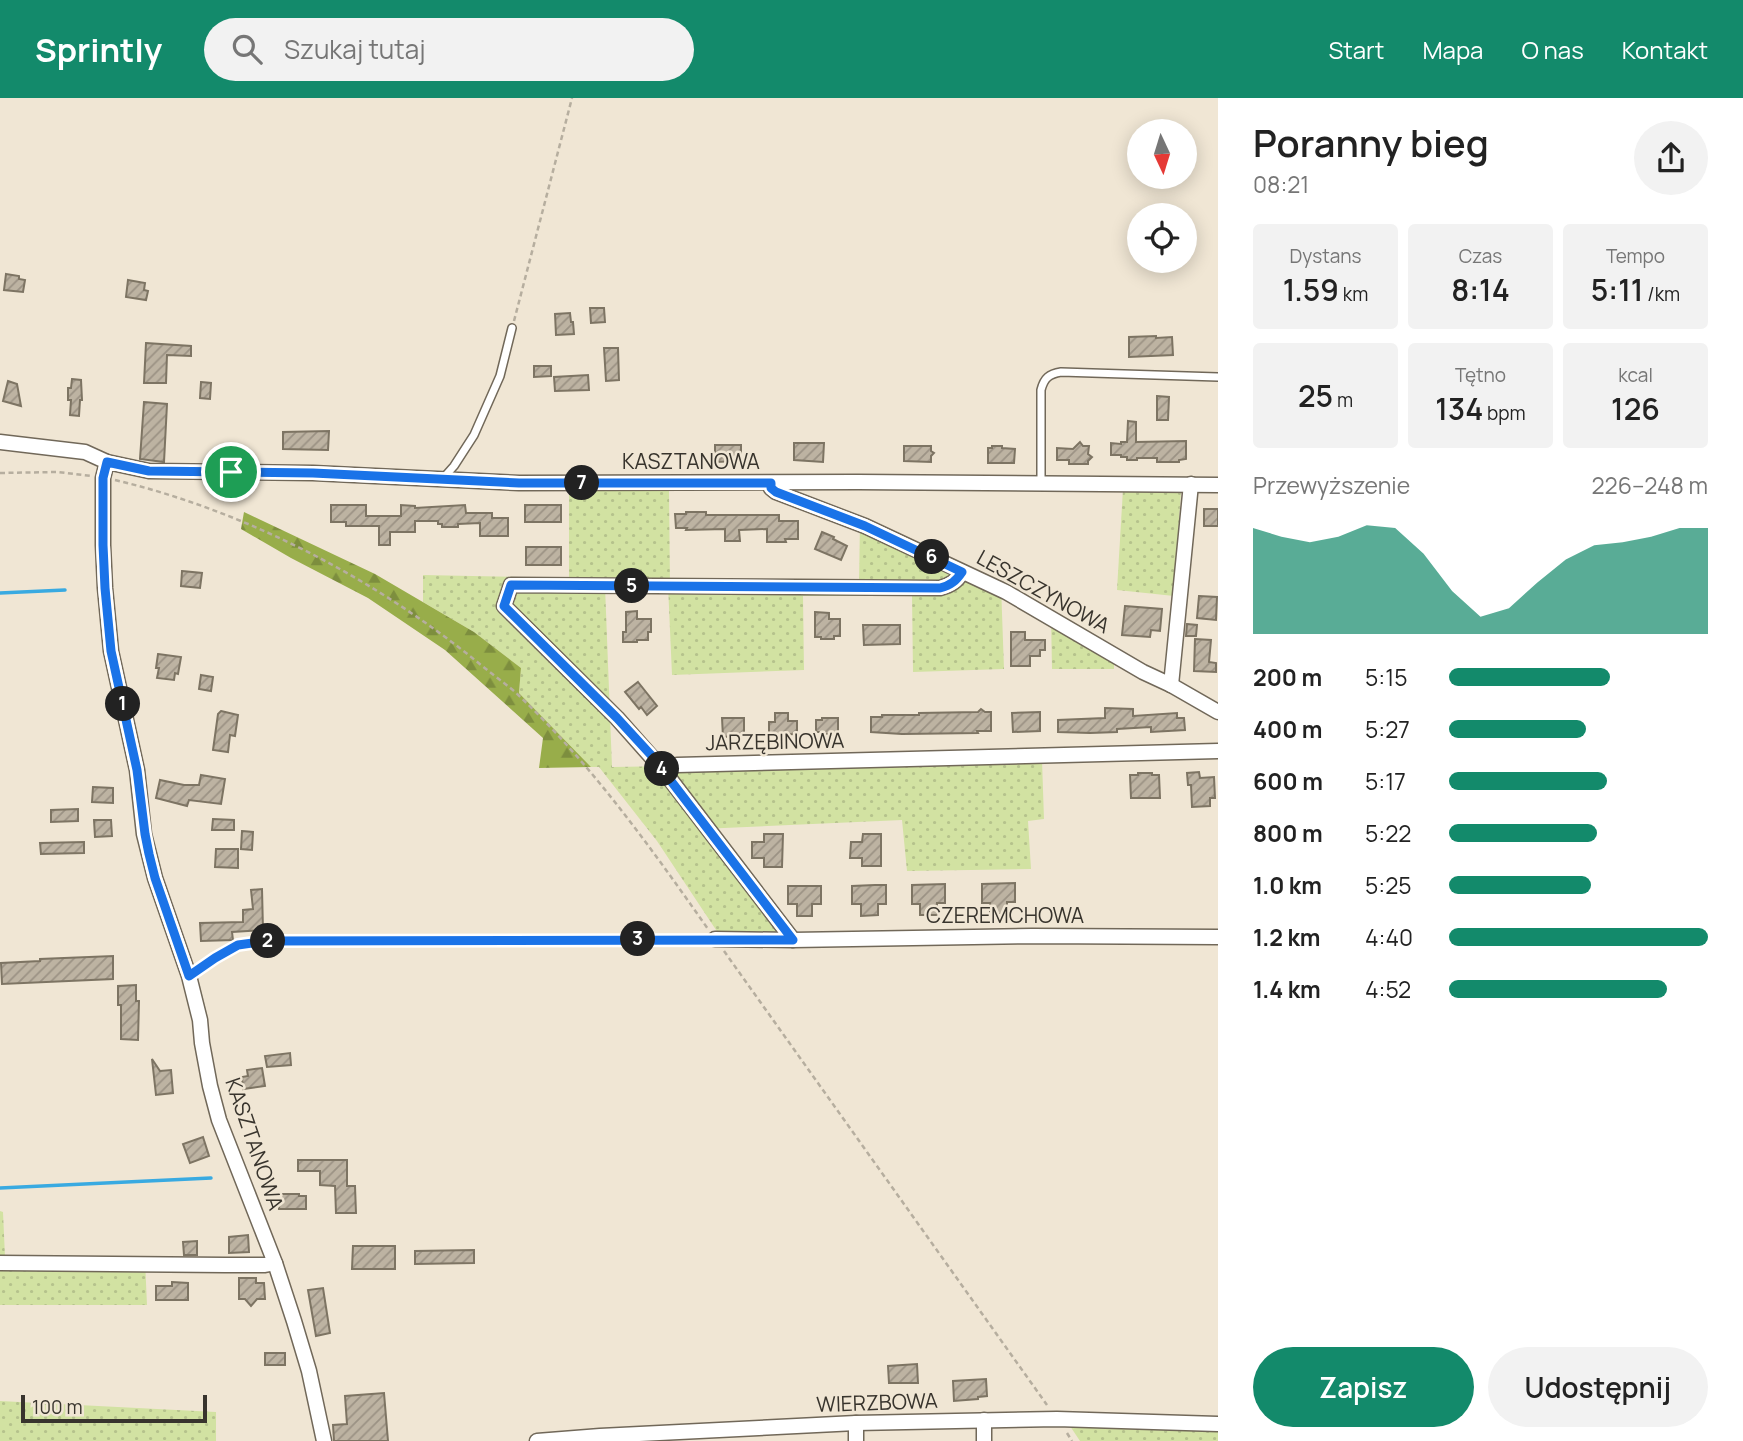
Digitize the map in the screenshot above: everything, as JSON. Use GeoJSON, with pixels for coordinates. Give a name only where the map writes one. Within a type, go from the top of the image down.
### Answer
{"type":"FeatureCollection","features":[{"type":"Feature","properties":{"kind":"street","name":"KASZTANOWA"},"geometry":{"type":"LineString","coordinates":[[0,442],[85,452],[107,462],[149,471],[313,473],[519,483],[1218,485]]}},
{"type":"Feature","properties":{"kind":"street","name":"KASZTANOWA"},"geometry":{"type":"LineString","coordinates":[[107,462],[103,478],[103,545],[111,651],[137,770],[149,854],[189,976],[219,1120],[295,1321],[324,1441]]}},
{"type":"Feature","properties":{"kind":"street","name":"LESZCZYNOWA"},"geometry":{"type":"LineString","coordinates":[[771,483],[771,488],[776,492],[865,526],[1006,592],[1143,672],[1218,712]]}},
{"type":"Feature","properties":{"kind":"street"},"geometry":{"type":"LineString","coordinates":[[1171,685],[1191,484]]}},
{"type":"Feature","properties":{"kind":"street"},"geometry":{"type":"LineString","coordinates":[[793,940],[663,770],[617,718],[504,606],[511,585],[940,588],[950,585],[962,572]]}},
{"type":"Feature","properties":{"kind":"street","name":"JARZĘBINOWA"},"geometry":{"type":"LineString","coordinates":[[663,770],[677,765],[1218,751]]}},
{"type":"Feature","properties":{"kind":"street","name":"CZEREMCHOWA"},"geometry":{"type":"LineString","coordinates":[[715,939],[1218,937]]}},
{"type":"Feature","properties":{"kind":"street"},"geometry":{"type":"LineString","coordinates":[[0,1263],[275,1263]]}},
{"type":"Feature","properties":{"kind":"street","name":"WIERZBOWA"},"geometry":{"type":"LineString","coordinates":[[537,1441],[600,1436],[722,1435],[856,1423],[1057,1419],[1218,1424]]}},
{"type":"Feature","properties":{"kind":"street"},"geometry":{"type":"LineString","coordinates":[[984,1420],[984,1441]]}},
{"type":"Feature","properties":{"kind":"street"},"geometry":{"type":"LineString","coordinates":[[856,1423],[856,1441]]}},
{"type":"Feature","properties":{"kind":"lane"},"geometry":{"type":"LineString","coordinates":[[445,480],[474,435],[500,376],[512,327]]}},
{"type":"Feature","properties":{"kind":"lane"},"geometry":{"type":"LineString","coordinates":[[1041,484],[1041,390],[1043,381],[1050,374],[1061,372],[1218,377]]}},
{"type":"Feature","properties":{"kind":"path"},"geometry":{"type":"LineString","coordinates":[[512,327],[572,98]]}},
{"type":"Feature","properties":{"kind":"path"},"geometry":{"type":"LineString","coordinates":[[0,473],[58,472],[103,478],[211,508],[365,583],[456,644],[513,691],[605,788],[663,865],[1072,1441]]}},
{"type":"Feature","properties":{"kind":"path"},"geometry":{"type":"LineString","coordinates":[[189,976],[238,945],[266,941],[715,939]]}},
{"type":"Feature","properties":{"kind":"green space"},"geometry":{"type":"Polygon","coordinates":[[[1123,489],[1181,491],[1174,596],[1117,590],[1123,489]]]}},
{"type":"Feature","properties":{"kind":"green space"},"geometry":{"type":"Polygon","coordinates":[[[569,490],[669,491],[670,584],[859,583],[860,522],[1001,585],[1004,669],[913,672],[912,596],[803,596],[804,670],[672,675],[668,585],[605,586],[612,767],[1042,760],[1044,819],[1028,821],[1031,869],[907,871],[902,820],[701,829],[787,944],[726,945],[657,841],[599,767],[591,767],[519,693],[521,668],[474,632],[423,602],[423,575],[569,578],[569,490]]]}},
{"type":"Feature","properties":{"kind":"green space"},"geometry":{"type":"Polygon","coordinates":[[[244,512],[375,574],[474,632],[521,668],[519,693],[591,767],[539,768],[543,738],[445,650],[368,598],[241,529],[244,512]]]}},
{"type":"Feature","properties":{"kind":"green space"},"geometry":{"type":"Polygon","coordinates":[[[1051,616],[1114,652],[1114,669],[1052,669],[1051,616]]]}},
{"type":"Feature","properties":{"kind":"green space"},"geometry":{"type":"Polygon","coordinates":[[[0,1211],[3,1212],[5,1257],[145,1260],[147,1305],[0,1305],[0,1211]]]}},
{"type":"Feature","properties":{"kind":"green space"},"geometry":{"type":"Polygon","coordinates":[[[0,1401],[216,1412],[216,1441],[0,1441],[0,1401]]]}},
{"type":"Feature","properties":{"kind":"green space"},"geometry":{"type":"Polygon","coordinates":[[[1070,1426],[1218,1429],[1218,1441],[1080,1441],[1070,1426]]]}},
{"type":"Feature","properties":{"kind":"building"},"geometry":{"type":"Polygon","coordinates":[[[6,274],[25,280],[23,292],[4,290],[6,274]]]}},
{"type":"Feature","properties":{"kind":"building"},"geometry":{"type":"Polygon","coordinates":[[[128,280],[145,283],[144,290],[148,291],[146,300],[126,297],[128,280]]]}},
{"type":"Feature","properties":{"kind":"building"},"geometry":{"type":"Polygon","coordinates":[[[590,308],[604,308],[605,322],[591,323],[590,308]]]}},
{"type":"Feature","properties":{"kind":"building"},"geometry":{"type":"Polygon","coordinates":[[[570,313],[574,334],[556,335],[555,314],[570,313]]]}},
{"type":"Feature","properties":{"kind":"building"},"geometry":{"type":"Polygon","coordinates":[[[1129,337],[1172,337],[1173,355],[1129,357],[1129,337]]]}},
{"type":"Feature","properties":{"kind":"building"},"geometry":{"type":"Polygon","coordinates":[[[146,343],[191,346],[191,356],[167,355],[166,383],[144,383],[146,343]]]}},
{"type":"Feature","properties":{"kind":"building"},"geometry":{"type":"Polygon","coordinates":[[[604,348],[618,348],[619,380],[606,381],[604,348]]]}},
{"type":"Feature","properties":{"kind":"building"},"geometry":{"type":"Polygon","coordinates":[[[534,366],[551,366],[551,376],[534,377],[534,366]]]}},
{"type":"Feature","properties":{"kind":"building"},"geometry":{"type":"Polygon","coordinates":[[[588,375],[589,390],[555,391],[554,377],[588,375]]]}},
{"type":"Feature","properties":{"kind":"building"},"geometry":{"type":"Polygon","coordinates":[[[72,379],[81,380],[82,400],[79,416],[70,415],[71,400],[68,400],[68,388],[71,388],[72,379]]]}},
{"type":"Feature","properties":{"kind":"building"},"geometry":{"type":"Polygon","coordinates":[[[8,381],[17,384],[21,406],[3,401],[8,381]]]}},
{"type":"Feature","properties":{"kind":"building"},"geometry":{"type":"Polygon","coordinates":[[[201,382],[211,383],[210,399],[200,398],[201,382]]]}},
{"type":"Feature","properties":{"kind":"building"},"geometry":{"type":"Polygon","coordinates":[[[1157,396],[1169,397],[1168,420],[1157,420],[1157,396]]]}},
{"type":"Feature","properties":{"kind":"building"},"geometry":{"type":"Polygon","coordinates":[[[144,402],[167,404],[164,462],[140,459],[144,402]]]}},
{"type":"Feature","properties":{"kind":"building"},"geometry":{"type":"Polygon","coordinates":[[[1128,421],[1136,422],[1136,442],[1186,441],[1186,459],[1179,462],[1157,462],[1157,458],[1127,460],[1127,457],[1121,455],[1111,455],[1111,443],[1127,442],[1128,421]]]}},
{"type":"Feature","properties":{"kind":"building"},"geometry":{"type":"Polygon","coordinates":[[[329,431],[328,450],[283,449],[283,432],[329,431]]]}},
{"type":"Feature","properties":{"kind":"building"},"geometry":{"type":"Polygon","coordinates":[[[1080,442],[1083,446],[1089,446],[1088,454],[1092,457],[1088,464],[1069,464],[1069,460],[1057,460],[1057,448],[1073,449],[1080,442]]]}},
{"type":"Feature","properties":{"kind":"building"},"geometry":{"type":"Polygon","coordinates":[[[794,443],[824,443],[823,462],[794,460],[794,443]]]}},
{"type":"Feature","properties":{"kind":"building"},"geometry":{"type":"Polygon","coordinates":[[[715,445],[741,445],[741,461],[715,462],[715,445]]]}},
{"type":"Feature","properties":{"kind":"building"},"geometry":{"type":"Polygon","coordinates":[[[904,446],[931,446],[934,453],[931,462],[904,461],[904,446]]]}},
{"type":"Feature","properties":{"kind":"building"},"geometry":{"type":"Polygon","coordinates":[[[992,446],[1015,449],[1014,463],[988,463],[988,448],[992,446]]]}},
{"type":"Feature","properties":{"kind":"building"},"geometry":{"type":"Polygon","coordinates":[[[331,505],[366,505],[366,516],[401,516],[401,505],[415,508],[465,505],[466,513],[492,513],[492,518],[508,518],[508,536],[480,536],[480,523],[442,527],[438,521],[415,521],[415,532],[390,532],[390,545],[379,545],[379,526],[346,526],[346,522],[331,522],[331,505]]]}},
{"type":"Feature","properties":{"kind":"building"},"geometry":{"type":"Polygon","coordinates":[[[525,505],[561,505],[561,522],[525,522],[525,505]]]}},
{"type":"Feature","properties":{"kind":"building"},"geometry":{"type":"Polygon","coordinates":[[[1204,509],[1218,509],[1218,526],[1204,526],[1204,509]]]}},
{"type":"Feature","properties":{"kind":"building"},"geometry":{"type":"Polygon","coordinates":[[[706,512],[706,515],[779,515],[779,521],[798,521],[798,539],[767,542],[767,529],[739,530],[740,541],[725,541],[725,529],[676,528],[675,514],[706,512]]]}},
{"type":"Feature","properties":{"kind":"building"},"geometry":{"type":"Polygon","coordinates":[[[822,532],[847,546],[841,560],[815,549],[822,532]]]}},
{"type":"Feature","properties":{"kind":"building"},"geometry":{"type":"Polygon","coordinates":[[[526,547],[561,547],[561,565],[526,565],[526,547]]]}},
{"type":"Feature","properties":{"kind":"building"},"geometry":{"type":"Polygon","coordinates":[[[182,571],[202,573],[200,588],[181,586],[182,571]]]}},
{"type":"Feature","properties":{"kind":"building"},"geometry":{"type":"Polygon","coordinates":[[[1199,596],[1217,597],[1216,620],[1197,618],[1199,596]]]}},
{"type":"Feature","properties":{"kind":"building"},"geometry":{"type":"Polygon","coordinates":[[[1125,606],[1162,609],[1160,631],[1151,630],[1150,637],[1122,635],[1125,606]]]}},
{"type":"Feature","properties":{"kind":"building"},"geometry":{"type":"Polygon","coordinates":[[[637,611],[637,619],[651,619],[648,640],[623,642],[626,612],[637,611]]]}},
{"type":"Feature","properties":{"kind":"building"},"geometry":{"type":"Polygon","coordinates":[[[815,612],[829,613],[829,619],[840,619],[840,636],[834,636],[834,639],[815,637],[815,612]]]}},
{"type":"Feature","properties":{"kind":"building"},"geometry":{"type":"Polygon","coordinates":[[[1187,624],[1197,625],[1196,636],[1186,636],[1187,624]]]}},
{"type":"Feature","properties":{"kind":"building"},"geometry":{"type":"Polygon","coordinates":[[[863,625],[900,625],[900,644],[864,645],[863,625]]]}},
{"type":"Feature","properties":{"kind":"building"},"geometry":{"type":"Polygon","coordinates":[[[1011,632],[1025,632],[1025,640],[1045,640],[1045,650],[1040,650],[1040,656],[1030,656],[1030,666],[1011,666],[1011,632]]]}},
{"type":"Feature","properties":{"kind":"building"},"geometry":{"type":"Polygon","coordinates":[[[1195,639],[1211,640],[1209,662],[1216,663],[1216,672],[1194,671],[1195,639]]]}},
{"type":"Feature","properties":{"kind":"building"},"geometry":{"type":"Polygon","coordinates":[[[158,654],[181,657],[174,680],[157,678],[158,654]]]}},
{"type":"Feature","properties":{"kind":"building"},"geometry":{"type":"Polygon","coordinates":[[[201,675],[213,677],[211,691],[199,689],[201,675]]]}},
{"type":"Feature","properties":{"kind":"building"},"geometry":{"type":"Polygon","coordinates":[[[638,682],[657,706],[647,715],[625,692],[638,682]]]}},
{"type":"Feature","properties":{"kind":"building"},"geometry":{"type":"Polygon","coordinates":[[[1105,708],[1133,709],[1133,716],[1177,713],[1177,718],[1184,718],[1185,730],[1151,732],[1151,727],[1117,729],[1117,732],[1058,732],[1058,720],[1105,718],[1105,708]]]}},
{"type":"Feature","properties":{"kind":"building"},"geometry":{"type":"Polygon","coordinates":[[[981,709],[991,712],[991,731],[902,734],[871,732],[871,717],[978,712],[981,709]]]}},
{"type":"Feature","properties":{"kind":"building"},"geometry":{"type":"Polygon","coordinates":[[[221,711],[238,715],[235,736],[230,735],[228,752],[213,750],[218,714],[221,711]]]}},
{"type":"Feature","properties":{"kind":"building"},"geometry":{"type":"Polygon","coordinates":[[[1040,712],[1040,731],[1013,732],[1012,713],[1040,712]]]}},
{"type":"Feature","properties":{"kind":"building"},"geometry":{"type":"Polygon","coordinates":[[[775,713],[788,713],[788,721],[797,721],[797,734],[769,735],[769,722],[775,722],[775,713]]]}},
{"type":"Feature","properties":{"kind":"building"},"geometry":{"type":"Polygon","coordinates":[[[722,718],[744,718],[744,736],[723,737],[722,718]]]}},
{"type":"Feature","properties":{"kind":"building"},"geometry":{"type":"Polygon","coordinates":[[[838,718],[838,734],[816,732],[816,720],[838,718]]]}},
{"type":"Feature","properties":{"kind":"building"},"geometry":{"type":"Polygon","coordinates":[[[1199,772],[1200,778],[1214,777],[1215,798],[1210,798],[1210,806],[1192,807],[1191,785],[1188,785],[1187,773],[1199,772]]]}},
{"type":"Feature","properties":{"kind":"building"},"geometry":{"type":"Polygon","coordinates":[[[201,775],[225,779],[221,804],[189,800],[187,806],[156,798],[160,780],[199,785],[201,775]]]}},
{"type":"Feature","properties":{"kind":"building"},"geometry":{"type":"Polygon","coordinates":[[[1130,775],[1159,775],[1160,798],[1131,798],[1130,775]]]}},
{"type":"Feature","properties":{"kind":"building"},"geometry":{"type":"Polygon","coordinates":[[[93,787],[113,788],[113,803],[92,802],[93,787]]]}},
{"type":"Feature","properties":{"kind":"building"},"geometry":{"type":"Polygon","coordinates":[[[78,809],[78,821],[51,822],[51,810],[78,809]]]}},
{"type":"Feature","properties":{"kind":"building"},"geometry":{"type":"Polygon","coordinates":[[[213,819],[234,820],[234,830],[212,830],[213,819]]]}},
{"type":"Feature","properties":{"kind":"building"},"geometry":{"type":"Polygon","coordinates":[[[94,820],[111,820],[112,836],[95,837],[94,820]]]}},
{"type":"Feature","properties":{"kind":"building"},"geometry":{"type":"Polygon","coordinates":[[[242,831],[253,832],[252,850],[241,849],[242,831]]]}},
{"type":"Feature","properties":{"kind":"building"},"geometry":{"type":"Polygon","coordinates":[[[764,834],[783,834],[782,867],[764,867],[764,858],[752,858],[752,842],[764,842],[764,834]]]}},
{"type":"Feature","properties":{"kind":"building"},"geometry":{"type":"Polygon","coordinates":[[[863,834],[881,834],[881,866],[862,866],[862,858],[850,858],[851,842],[862,842],[863,834]]]}},
{"type":"Feature","properties":{"kind":"building"},"geometry":{"type":"Polygon","coordinates":[[[84,842],[84,853],[41,854],[40,843],[84,842]]]}},
{"type":"Feature","properties":{"kind":"building"},"geometry":{"type":"Polygon","coordinates":[[[216,849],[238,849],[238,868],[215,867],[216,849]]]}},
{"type":"Feature","properties":{"kind":"building"},"geometry":{"type":"Polygon","coordinates":[[[1015,883],[1015,902],[1007,902],[1007,914],[990,914],[990,903],[982,903],[982,884],[1015,883]]]}},
{"type":"Feature","properties":{"kind":"building"},"geometry":{"type":"Polygon","coordinates":[[[945,884],[945,903],[937,903],[937,915],[920,915],[920,904],[912,904],[912,885],[945,884]]]}},
{"type":"Feature","properties":{"kind":"building"},"geometry":{"type":"Polygon","coordinates":[[[886,885],[886,904],[878,904],[878,915],[861,916],[861,904],[852,904],[852,886],[886,885]]]}},
{"type":"Feature","properties":{"kind":"building"},"geometry":{"type":"Polygon","coordinates":[[[788,886],[821,886],[821,904],[812,904],[812,916],[797,916],[797,904],[788,904],[788,886]]]}},
{"type":"Feature","properties":{"kind":"building"},"geometry":{"type":"Polygon","coordinates":[[[262,889],[263,930],[232,932],[233,940],[201,941],[200,923],[243,922],[243,910],[253,909],[251,890],[262,889]]]}},
{"type":"Feature","properties":{"kind":"building"},"geometry":{"type":"Polygon","coordinates":[[[113,956],[113,979],[2,984],[1,963],[113,956]]]}},
{"type":"Feature","properties":{"kind":"building"},"geometry":{"type":"Polygon","coordinates":[[[136,985],[136,1001],[139,1001],[138,1040],[121,1039],[118,986],[136,985]]]}},
{"type":"Feature","properties":{"kind":"building"},"geometry":{"type":"Polygon","coordinates":[[[290,1053],[291,1065],[267,1067],[265,1056],[290,1053]]]}},
{"type":"Feature","properties":{"kind":"building"},"geometry":{"type":"Polygon","coordinates":[[[152,1059],[160,1071],[171,1070],[173,1093],[156,1095],[152,1059]]]}},
{"type":"Feature","properties":{"kind":"building"},"geometry":{"type":"Polygon","coordinates":[[[262,1068],[265,1086],[243,1089],[242,1077],[248,1076],[247,1070],[262,1068]]]}},
{"type":"Feature","properties":{"kind":"building"},"geometry":{"type":"Polygon","coordinates":[[[203,1137],[209,1156],[190,1163],[183,1144],[203,1137]]]}},
{"type":"Feature","properties":{"kind":"building"},"geometry":{"type":"Polygon","coordinates":[[[298,1160],[347,1160],[347,1186],[355,1186],[356,1213],[336,1213],[335,1186],[320,1185],[320,1171],[298,1171],[298,1160]]]}},
{"type":"Feature","properties":{"kind":"building"},"geometry":{"type":"Polygon","coordinates":[[[280,1194],[306,1196],[306,1209],[279,1209],[280,1194]]]}},
{"type":"Feature","properties":{"kind":"building"},"geometry":{"type":"Polygon","coordinates":[[[248,1235],[249,1252],[229,1253],[229,1237],[248,1235]]]}},
{"type":"Feature","properties":{"kind":"building"},"geometry":{"type":"Polygon","coordinates":[[[197,1241],[197,1255],[184,1255],[183,1242],[197,1241]]]}},
{"type":"Feature","properties":{"kind":"building"},"geometry":{"type":"Polygon","coordinates":[[[353,1246],[395,1246],[395,1269],[352,1269],[353,1246]]]}},
{"type":"Feature","properties":{"kind":"building"},"geometry":{"type":"Polygon","coordinates":[[[474,1250],[474,1263],[415,1264],[415,1251],[474,1250]]]}},
{"type":"Feature","properties":{"kind":"building"},"geometry":{"type":"Polygon","coordinates":[[[239,1278],[256,1278],[256,1283],[264,1283],[265,1299],[257,1299],[251,1306],[245,1299],[239,1299],[239,1278]]]}},
{"type":"Feature","properties":{"kind":"building"},"geometry":{"type":"Polygon","coordinates":[[[172,1282],[188,1283],[188,1300],[156,1300],[156,1286],[172,1286],[172,1282]]]}},
{"type":"Feature","properties":{"kind":"building"},"geometry":{"type":"Polygon","coordinates":[[[323,1288],[330,1333],[316,1336],[308,1290],[323,1288]]]}},
{"type":"Feature","properties":{"kind":"building"},"geometry":{"type":"Polygon","coordinates":[[[265,1353],[285,1353],[285,1365],[265,1365],[265,1353]]]}},
{"type":"Feature","properties":{"kind":"building"},"geometry":{"type":"Polygon","coordinates":[[[917,1364],[918,1383],[889,1383],[888,1366],[917,1364]]]}},
{"type":"Feature","properties":{"kind":"building"},"geometry":{"type":"Polygon","coordinates":[[[986,1379],[987,1396],[954,1401],[953,1381],[986,1379]]]}},
{"type":"Feature","properties":{"kind":"building"},"geometry":{"type":"Polygon","coordinates":[[[384,1393],[388,1441],[334,1441],[333,1425],[347,1424],[345,1396],[384,1393]]]}},
{"type":"Feature","properties":{"kind":"waterway"},"geometry":{"type":"LineString","coordinates":[[0,593],[65,590]]}},
{"type":"Feature","properties":{"kind":"waterway"},"geometry":{"type":"LineString","coordinates":[[0,1188],[211,1178]]}},
{"type":"Feature","properties":{"kind":"route"},"geometry":{"type":"LineString","coordinates":[[107,462],[149,471],[231,472],[313,473],[519,483],[771,483],[771,488],[776,492],[865,526],[962,572],[950,585],[940,588],[511,585],[504,606],[651,755],[793,940],[266,941],[238,945],[227,950],[189,976],[149,854],[137,770],[111,651],[103,545],[103,478],[107,462]]}}]}
